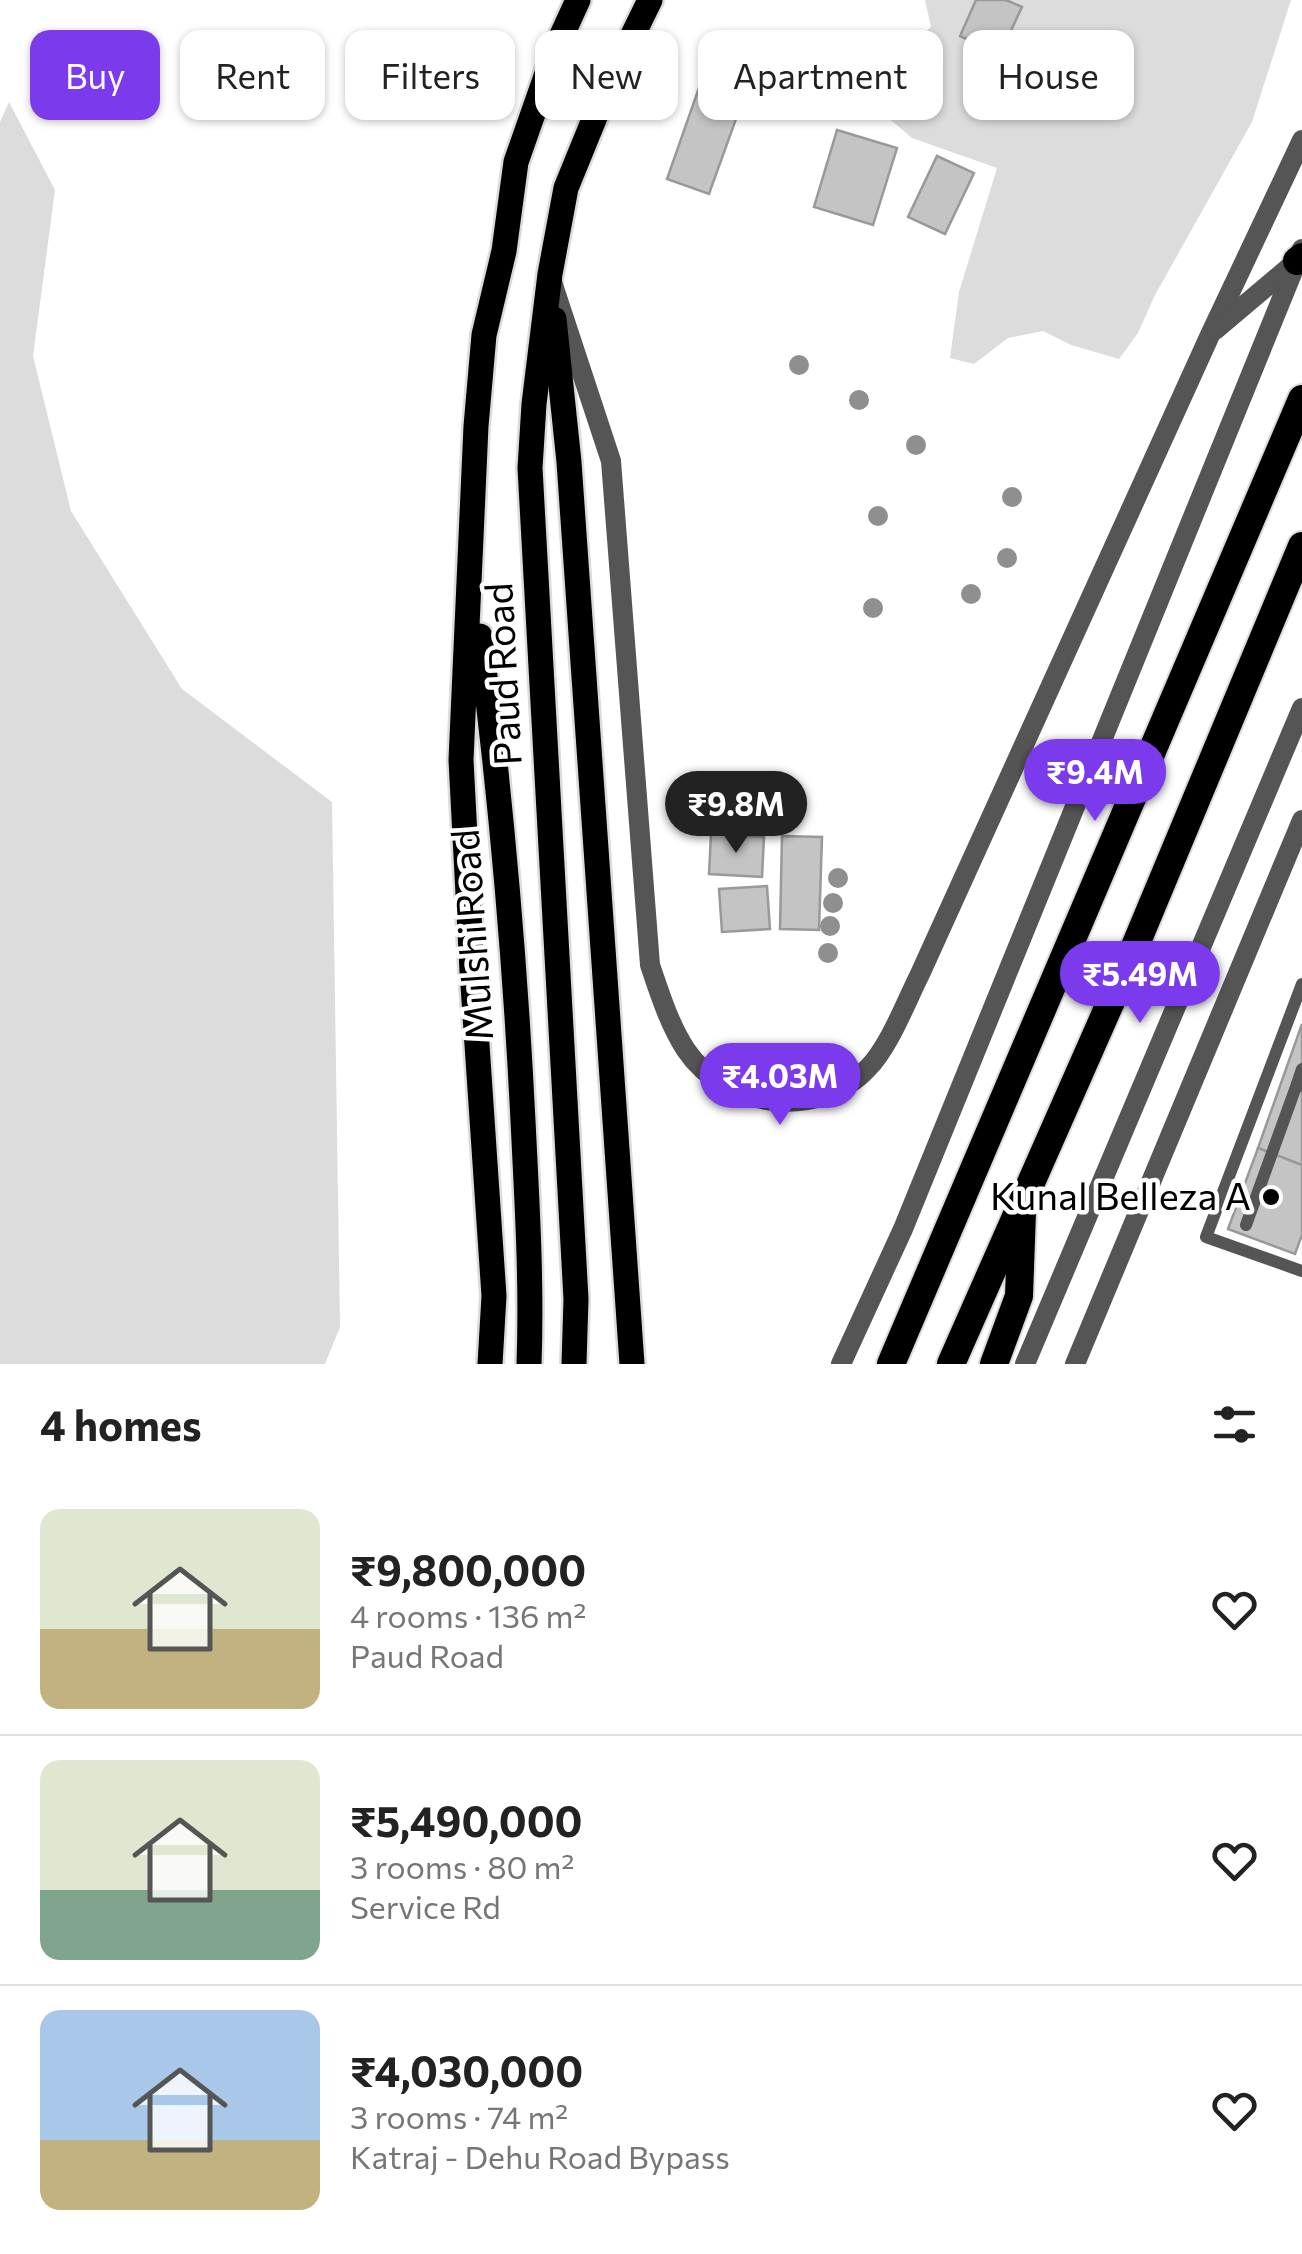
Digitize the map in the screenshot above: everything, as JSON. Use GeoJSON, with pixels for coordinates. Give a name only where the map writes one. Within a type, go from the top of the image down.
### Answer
{"type":"FeatureCollection","features":[{"type":"Feature","properties":{"kind":"highway"},"geometry":{"type":"LineString","coordinates":[[891,1364],[1302,399]]}},
{"type":"Feature","properties":{"kind":"highway"},"geometry":{"type":"LineString","coordinates":[[951,1364],[1131,956],[1302,546]]}},
{"type":"Feature","properties":{"kind":"highway"},"geometry":{"type":"LineString","coordinates":[[994,1364],[1020,1296],[1022,1200]]}},
{"type":"Feature","properties":{"kind":"main road","name":"Paud Road"},"geometry":{"type":"LineString","coordinates":[[490,1364],[494,1296],[462,760],[476,426],[491,296],[504,251],[516,162],[556,48],[578,0]]}},
{"type":"Feature","properties":{"kind":"main road","name":"Paud Road"},"geometry":{"type":"LineString","coordinates":[[574,1364],[576,1299],[530,468],[550,274],[566,188],[606,90],[650,0]]}},
{"type":"Feature","properties":{"kind":"main road"},"geometry":{"type":"LineString","coordinates":[[550,274],[569,462],[632,1364]]}},
{"type":"Feature","properties":{"kind":"main road","name":"Mulshi Road"},"geometry":{"type":"LineString","coordinates":[[471,572],[496,762],[516,968],[531,1294],[529,1364]]}},
{"type":"Feature","properties":{"kind":"street"},"geometry":{"type":"LineString","coordinates":[[550,274],[611,461],[650,965],[664,1009],[688,1052],[731,1089],[779,1103],[804,1103],[852,1084],[871,1066],[920,974],[1302,140]]}},
{"type":"Feature","properties":{"kind":"street"},"geometry":{"type":"LineString","coordinates":[[1210,335],[1300,256]]}},
{"type":"Feature","properties":{"kind":"street"},"geometry":{"type":"LineString","coordinates":[[841,1364],[903,1230],[1300,256]]}},
{"type":"Feature","properties":{"kind":"street"},"geometry":{"type":"LineString","coordinates":[[1025,1364],[1302,708]]}},
{"type":"Feature","properties":{"kind":"street"},"geometry":{"type":"LineString","coordinates":[[1075,1364],[1302,820]]}},
{"type":"Feature","properties":{"kind":"lane"},"geometry":{"type":"LineString","coordinates":[[1302,984],[1206,1237],[1302,1272]]}},
{"type":"Feature","properties":{"kind":"lane"},"geometry":{"type":"LineString","coordinates":[[1246,1225],[1302,1069]]}},
{"type":"Feature","properties":{"kind":"shaded area"},"geometry":{"type":"Polygon","coordinates":[[[925,0],[1291,0],[1252,122],[1155,295],[1138,333],[1119,359],[1071,345],[1043,331],[1008,338],[974,364],[950,358],[959,292],[997,168],[912,138],[891,120],[943,120],[943,30],[928,30],[931,27],[925,0]]]}},
{"type":"Feature","properties":{"kind":"shaded area"},"geometry":{"type":"Polygon","coordinates":[[[9,102],[55,190],[33,356],[71,511],[182,689],[332,802],[340,1327],[325,1364],[0,1364],[0,122],[9,102]]]}},
{"type":"Feature","properties":{"kind":"building"},"geometry":{"type":"Polygon","coordinates":[[[976,0],[1006,0],[1022,7],[1011,30],[963,30],[963,37],[960,36],[976,0]]]}},
{"type":"Feature","properties":{"kind":"building"},"geometry":{"type":"Polygon","coordinates":[[[698,90],[698,120],[736,120],[709,194],[667,179],[698,90]]]}},
{"type":"Feature","properties":{"kind":"building"},"geometry":{"type":"Polygon","coordinates":[[[837,130],[897,148],[873,225],[814,207],[837,130]]]}},
{"type":"Feature","properties":{"kind":"building"},"geometry":{"type":"Polygon","coordinates":[[[937,156],[974,173],[945,234],[908,217],[937,156]]]}},
{"type":"Feature","properties":{"kind":"building"},"geometry":{"type":"Polygon","coordinates":[[[711,834],[764,837],[762,877],[709,874],[711,834]]]}},
{"type":"Feature","properties":{"kind":"building"},"geometry":{"type":"Polygon","coordinates":[[[782,836],[822,837],[819,930],[780,929],[782,836]]]}},
{"type":"Feature","properties":{"kind":"building"},"geometry":{"type":"Polygon","coordinates":[[[767,886],[770,929],[722,932],[719,889],[767,886]]]}},
{"type":"Feature","properties":{"kind":"building"},"geometry":{"type":"Polygon","coordinates":[[[1302,1024],[1302,1165],[1258,1148],[1302,1024]]]}},
{"type":"Feature","properties":{"kind":"building","name":"Kunal Belleza A"},"geometry":{"type":"Polygon","coordinates":[[[1258,1148],[1302,1165],[1302,1235],[1295,1254],[1228,1229],[1258,1148]]]}},
{"type":"Feature","properties":{"kind":"place","name":"Kunal Belleza A"},"geometry":{"type":"Point","coordinates":[1271,1197]}}]}
